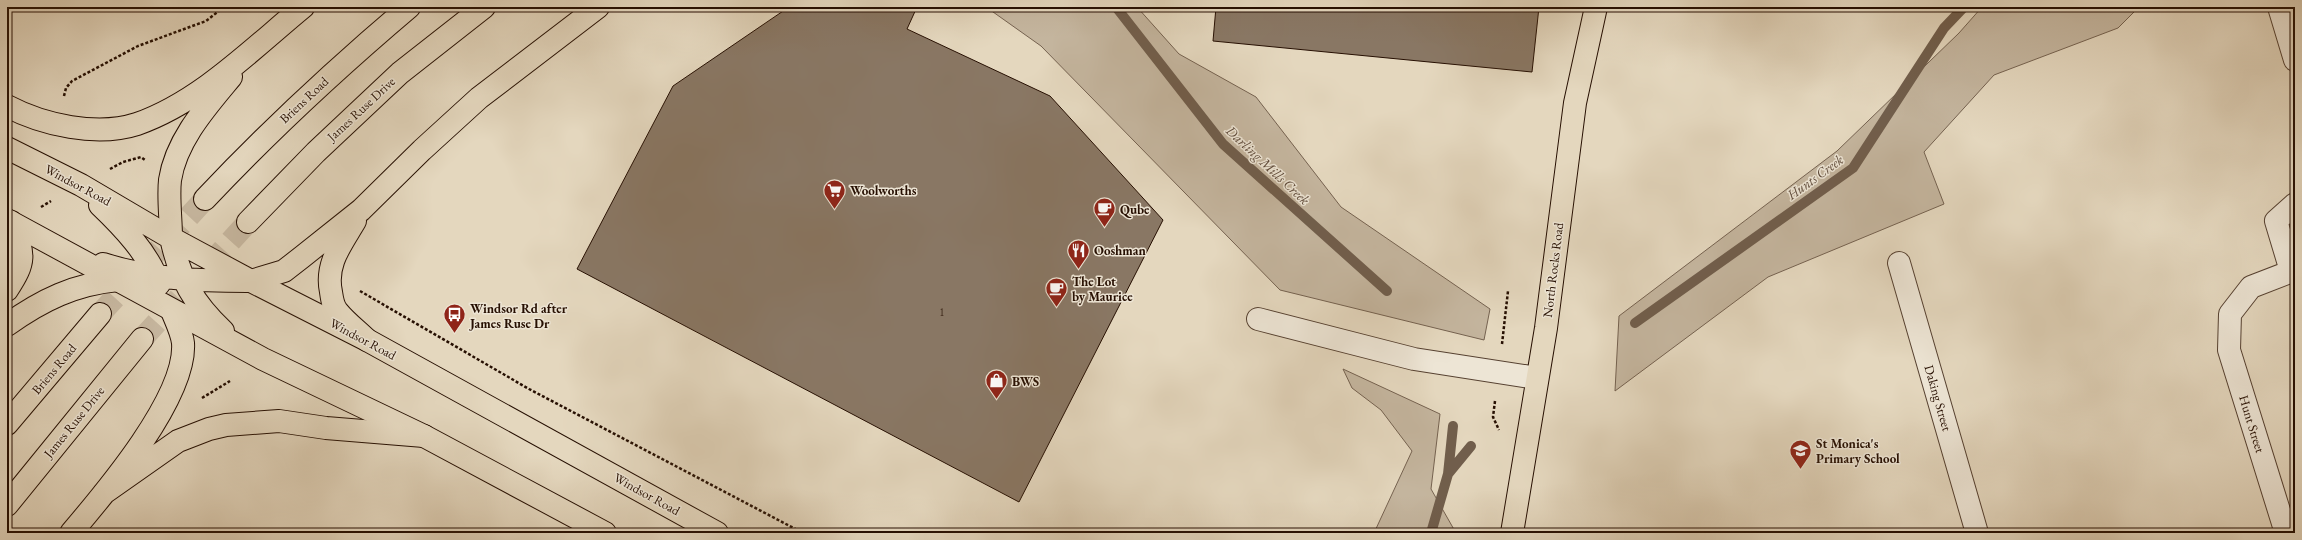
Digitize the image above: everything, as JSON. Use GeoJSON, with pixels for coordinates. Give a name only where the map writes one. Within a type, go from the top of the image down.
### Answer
{"type":"FeatureCollection","features":[{"type":"Feature","properties":{"kind":"main road"},"geometry":{"type":"LineString","coordinates":[[7,106],[24,115],[61,126],[96,130],[136,124],[172,109],[212,82],[303,7]]}},
{"type":"Feature","properties":{"kind":"main road","name":"Briens Road"},"geometry":{"type":"LineString","coordinates":[[205,199],[261,140],[327,78],[409,7]]}},
{"type":"Feature","properties":{"kind":"main road","name":"James Ruse Drive"},"geometry":{"type":"LineString","coordinates":[[248,222],[316,152],[400,73],[484,7]]}},
{"type":"Feature","properties":{"kind":"main road"},"geometry":{"type":"LineString","coordinates":[[184,283],[251,281],[284,272],[361,210],[422,150],[479,98],[598,7]]}},
{"type":"Feature","properties":{"kind":"main road","name":"North Rocks Road"},"geometry":{"type":"LineString","coordinates":[[1512,533],[1546,328],[1575,103],[1596,7]]}},
{"type":"Feature","properties":{"kind":"main road"},"geometry":{"type":"LineString","coordinates":[[245,350],[199,307],[184,283],[171,238],[170,179],[185,138],[217,94],[256,46]]}},
{"type":"Feature","properties":{"kind":"main road","name":"Windsor Road"},"geometry":{"type":"LineString","coordinates":[[7,148],[81,185],[171,238],[251,281],[367,340],[717,533]]}},
{"type":"Feature","properties":{"kind":"main road"},"geometry":{"type":"LineString","coordinates":[[71,533],[104,493],[153,426],[177,375],[183,343],[172,312],[158,280],[138,247],[114,219],[81,185]]}},
{"type":"Feature","properties":{"kind":"main road"},"geometry":{"type":"LineString","coordinates":[[361,210],[334,257],[328,273],[332,301],[337,312],[367,340]]}},
{"type":"Feature","properties":{"kind":"main road"},"geometry":{"type":"LineString","coordinates":[[9,221],[118,280],[172,312],[245,350],[424,436],[605,533]]}},
{"type":"Feature","properties":{"kind":"main road"},"geometry":{"type":"LineString","coordinates":[[7,290],[18,276],[22,264],[18,238],[9,221]]}},
{"type":"Feature","properties":{"kind":"main road"},"geometry":{"type":"LineString","coordinates":[[67,252],[158,280]]}},
{"type":"Feature","properties":{"kind":"main road"},"geometry":{"type":"LineString","coordinates":[[7,326],[29,309],[82,285],[118,280],[158,280],[288,299]]}},
{"type":"Feature","properties":{"kind":"main road","name":"Briens Road"},"geometry":{"type":"LineString","coordinates":[[7,424],[100,314]]}},
{"type":"Feature","properties":{"kind":"main road","name":"James Ruse Drive"},"geometry":{"type":"LineString","coordinates":[[7,505],[142,339]]}},
{"type":"Feature","properties":{"kind":"main road"},"geometry":{"type":"LineString","coordinates":[[104,493],[178,441],[208,429],[226,425],[279,421],[326,428],[424,436]]}},
{"type":"Feature","properties":{"kind":"street"},"geometry":{"type":"LineString","coordinates":[[2280,7],[2295,60]]}},
{"type":"Feature","properties":{"kind":"street"},"geometry":{"type":"LineString","coordinates":[[2293,270],[2276,221],[2295,204]]}},
{"type":"Feature","properties":{"kind":"street","name":"Daking Street"},"geometry":{"type":"LineString","coordinates":[[1899,264],[1977,533]]}},
{"type":"Feature","properties":{"kind":"street","name":"Hunt Street"},"geometry":{"type":"LineString","coordinates":[[2286,533],[2229,350],[2230,314],[2251,287],[2293,270]]}},
{"type":"Feature","properties":{"kind":"street"},"geometry":{"type":"LineString","coordinates":[[1258,318],[1414,359],[1537,378]]}},
{"type":"Feature","properties":{"kind":"path"},"geometry":{"type":"LineString","coordinates":[[64,96],[66,88],[72,81],[138,46],[206,21],[224,7]]}},
{"type":"Feature","properties":{"kind":"path"},"geometry":{"type":"LineString","coordinates":[[9,221],[123,162],[141,157],[170,179]]}},
{"type":"Feature","properties":{"kind":"path"},"geometry":{"type":"LineString","coordinates":[[328,273],[529,389],[803,533]]}},
{"type":"Feature","properties":{"kind":"path"},"geometry":{"type":"LineString","coordinates":[[202,398],[230,380]]}},
{"type":"Feature","properties":{"kind":"shaded area"},"geometry":{"type":"Polygon","coordinates":[[[986,7],[1137,7],[1179,54],[1256,97],[1341,207],[1490,309],[1484,340],[1280,290],[1041,46],[986,7]]]}},
{"type":"Feature","properties":{"kind":"shaded area"},"geometry":{"type":"Polygon","coordinates":[[[1982,7],[2139,7],[2118,28],[1994,75],[1924,152],[1944,204],[1768,277],[1615,391],[1619,316],[1837,151],[1959,33],[1982,7]]]}},
{"type":"Feature","properties":{"kind":"shaded area"},"geometry":{"type":"Polygon","coordinates":[[[1343,369],[1440,414],[1431,489],[1456,533],[1374,533],[1412,451],[1381,410],[1352,388],[1343,369]]]}},
{"type":"Feature","properties":{"kind":"building"},"geometry":{"type":"Polygon","coordinates":[[[789,7],[917,7],[907,29],[1050,96],[1163,220],[1019,502],[577,269],[673,86],[789,7]]]}},
{"type":"Feature","properties":{"kind":"building"},"geometry":{"type":"Polygon","coordinates":[[[1216,7],[1539,7],[1532,72],[1213,41],[1216,7]]]}},
{"type":"Feature","properties":{"kind":"waterway","name":"Darling Mills Creek"},"geometry":{"type":"LineString","coordinates":[[1116,7],[1223,144],[1387,291]]}},
{"type":"Feature","properties":{"kind":"waterway","name":"Hunts Creek"},"geometry":{"type":"LineString","coordinates":[[1635,323],[1853,168],[1944,28],[1964,7]]}},
{"type":"Feature","properties":{"kind":"waterway","name":"Darling Mills Creek"},"geometry":{"type":"LineString","coordinates":[[1431,533],[1448,474],[1453,426]]}},
{"type":"Feature","properties":{"kind":"waterway","name":"Hunts Creek"},"geometry":{"type":"LineString","coordinates":[[1448,474],[1471,446]]}},
{"type":"Feature","properties":{"kind":"tunnel"},"geometry":{"type":"LineString","coordinates":[[100,314],[205,199]]}},
{"type":"Feature","properties":{"kind":"tunnel"},"geometry":{"type":"LineString","coordinates":[[142,339],[248,222]]}},
{"type":"Feature","properties":{"kind":"place","name":"Woolworths"},"geometry":{"type":"Point","coordinates":[834,210]}},
{"type":"Feature","properties":{"kind":"place","name":"Qube"},"geometry":{"type":"Point","coordinates":[1105,228]}},
{"type":"Feature","properties":{"kind":"place","name":"Ooshman"},"geometry":{"type":"Point","coordinates":[1079,270]}},
{"type":"Feature","properties":{"kind":"place","name":"The Lot by Maurice"},"geometry":{"type":"Point","coordinates":[1057,308]}},
{"type":"Feature","properties":{"kind":"place","name":"Windsor Rd after James Ruse Dr"},"geometry":{"type":"Point","coordinates":[454,334]}},
{"type":"Feature","properties":{"kind":"place","name":"BWS"},"geometry":{"type":"Point","coordinates":[996,400]}},
{"type":"Feature","properties":{"kind":"place","name":"St Monica's Primary School"},"geometry":{"type":"Point","coordinates":[1801,470]}}]}
